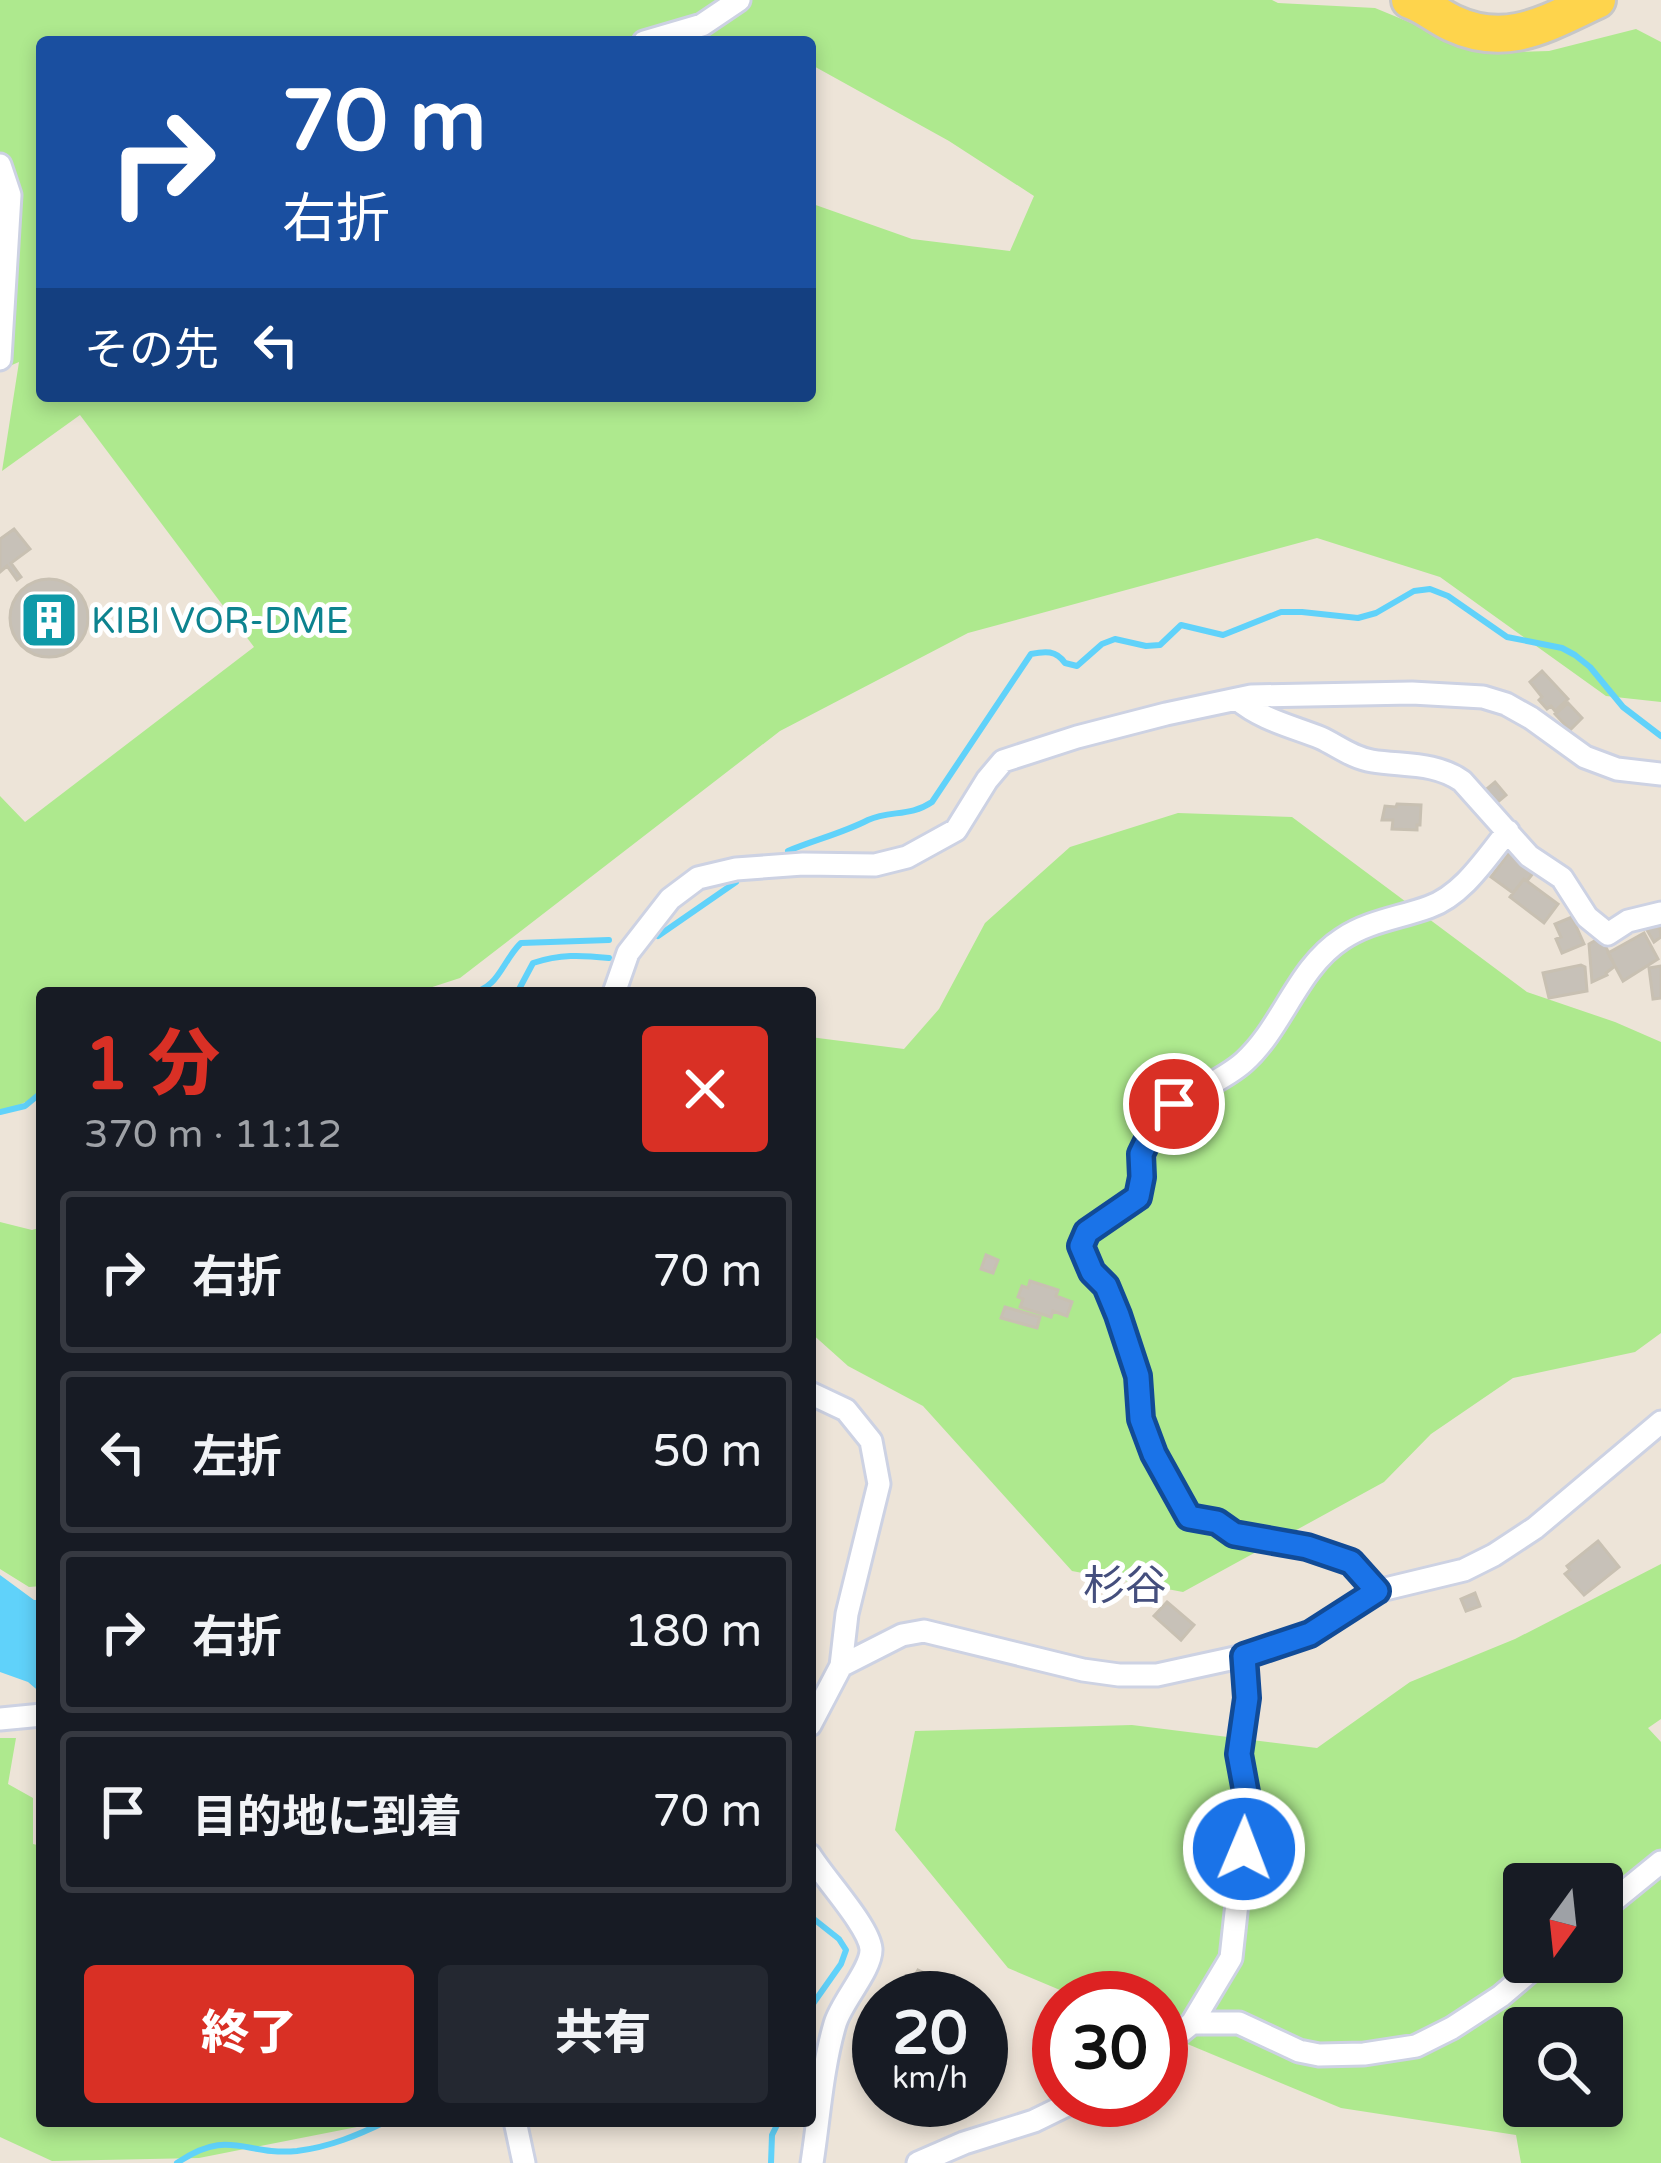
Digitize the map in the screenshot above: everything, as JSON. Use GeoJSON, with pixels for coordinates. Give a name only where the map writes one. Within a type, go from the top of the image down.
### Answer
{"type":"FeatureCollection","features":[{"type":"Feature","properties":{"kind":"main road"},"geometry":{"type":"LineString","coordinates":[[1410,0],[1483,34],[1512,36],[1597,0]]}},
{"type":"Feature","properties":{"kind":"street"},"geometry":{"type":"LineString","coordinates":[[664,36],[702,25],[739,0]]}},
{"type":"Feature","properties":{"kind":"street"},"geometry":{"type":"LineString","coordinates":[[0,165],[10,195],[0,359]]}},
{"type":"Feature","properties":{"kind":"street"},"geometry":{"type":"LineString","coordinates":[[616,987],[628,953],[670,899],[698,878],[736,868],[875,865],[908,857],[956,830],[1004,761],[1077,737],[1251,696],[1412,693],[1483,698],[1531,718],[1585,757],[1617,769],[1661,774]]}},
{"type":"Feature","properties":{"kind":"street"},"geometry":{"type":"LineString","coordinates":[[1237,699],[1256,715],[1366,760],[1450,772],[1529,856],[1562,878],[1587,917],[1608,934],[1628,921],[1661,913]]}},
{"type":"Feature","properties":{"kind":"street"},"geometry":{"type":"LineString","coordinates":[[1377,1591],[1351,1562],[1307,1547],[1234,1534],[1217,1522],[1189,1517],[1154,1454],[1141,1419],[1138,1376],[1118,1315],[1081,1246],[1087,1232],[1138,1197],[1141,1154],[1154,1127],[1174,1104],[1243,1063],[1312,968],[1338,941],[1372,922],[1432,906],[1456,893],[1508,831]]}},
{"type":"Feature","properties":{"kind":"street"},"geometry":{"type":"LineString","coordinates":[[816,1396],[846,1410],[871,1442],[879,1484],[847,1614],[841,1666],[816,1714]]}},
{"type":"Feature","properties":{"kind":"street"},"geometry":{"type":"LineString","coordinates":[[841,1666],[902,1635],[924,1631],[1118,1675],[1157,1675],[1244,1656],[1310,1634],[1377,1591],[1464,1570],[1494,1555],[1535,1528],[1661,1422]]}},
{"type":"Feature","properties":{"kind":"street"},"geometry":{"type":"LineString","coordinates":[[1188,2026],[1231,1958],[1248,1803],[1239,1754],[1247,1698],[1244,1656]]}},
{"type":"Feature","properties":{"kind":"street"},"geometry":{"type":"LineString","coordinates":[[0,1719],[36,1716]]}},
{"type":"Feature","properties":{"kind":"street"},"geometry":{"type":"LineString","coordinates":[[1623,1893],[1661,1862]]}},
{"type":"Feature","properties":{"kind":"street"},"geometry":{"type":"LineString","coordinates":[[812,2163],[835,2023],[871,1950],[865,1933],[816,1864]]}},
{"type":"Feature","properties":{"kind":"street"},"geometry":{"type":"LineString","coordinates":[[1192,2023],[1238,2023],[1319,2055],[1364,2054],[1416,2046],[1453,2028],[1516,1983]]}},
{"type":"Feature","properties":{"kind":"street"},"geometry":{"type":"LineString","coordinates":[[918,2163],[1032,2122]]}},
{"type":"Feature","properties":{"kind":"street"},"geometry":{"type":"LineString","coordinates":[[516,2127],[524,2163]]}},
{"type":"Feature","properties":{"kind":"green space"},"geometry":{"type":"Polygon","coordinates":[[[0,0],[1272,0],[1375,8],[1484,53],[1549,51],[1636,29],[1661,42],[1661,702],[1606,696],[1440,577],[1317,538],[968,633],[780,731],[460,978],[432,987],[36,987],[36,1098],[0,1113],[0,796],[25,822],[254,647],[80,415],[2,471],[19,362],[0,370],[0,0]]]}},
{"type":"Feature","properties":{"kind":"green space"},"geometry":{"type":"Polygon","coordinates":[[[1178,813],[1292,817],[1527,992],[1661,1042],[1661,1333],[1635,1352],[1513,1378],[1431,1434],[1384,1482],[1183,1592],[1072,1571],[923,1406],[848,1366],[816,1337],[816,1038],[904,1049],[939,1009],[985,923],[1070,847],[1178,813]]]}},
{"type":"Feature","properties":{"kind":"green space"},"geometry":{"type":"Polygon","coordinates":[[[0,1222],[36,1229],[36,1586],[0,1569],[0,1222]]]}},
{"type":"Feature","properties":{"kind":"green space"},"geometry":{"type":"Polygon","coordinates":[[[1661,1564],[1661,1719],[1648,1728],[1661,1742],[1661,2163],[1521,2163],[1516,2135],[1341,2108],[1188,2044],[1188,1971],[1032,1971],[1032,1978],[1008,1968],[895,1830],[915,1731],[1132,1725],[1317,1748],[1410,1682],[1515,1639],[1661,1564]]]}},
{"type":"Feature","properties":{"kind":"green space"},"geometry":{"type":"Polygon","coordinates":[[[0,1738],[16,1738],[8,1784],[33,1798],[36,1845],[36,2127],[357,2127],[199,2158],[52,2161],[0,2137],[0,1738]]]}},
{"type":"Feature","properties":{"kind":"water"},"geometry":{"type":"Polygon","coordinates":[[[0,1575],[36,1600],[36,1689],[0,1672],[0,1575]]]}},
{"type":"Feature","properties":{"kind":"building"},"geometry":{"type":"Polygon","coordinates":[[[14,529],[30,549],[11,563],[21,577],[17,580],[7,566],[0,572],[0,539],[14,529]]]}},
{"type":"Feature","properties":{"kind":"building","name":"KIBI VOR-DME"},"geometry":{"type":"Polygon","coordinates":[[[49,579],[77,590],[88,618],[77,646],[49,657],[21,646],[10,618],[21,590],[49,579]]]}},
{"type":"Feature","properties":{"kind":"building"},"geometry":{"type":"Polygon","coordinates":[[[1542,671],[1568,699],[1555,711],[1539,700],[1542,697],[1530,682],[1542,671]]]}},
{"type":"Feature","properties":{"kind":"building"},"geometry":{"type":"Polygon","coordinates":[[[1568,703],[1582,718],[1570,730],[1555,714],[1568,703]]]}},
{"type":"Feature","properties":{"kind":"building"},"geometry":{"type":"Polygon","coordinates":[[[1495,782],[1506,795],[1493,806],[1482,793],[1495,782]]]}},
{"type":"Feature","properties":{"kind":"building"},"geometry":{"type":"Polygon","coordinates":[[[1421,805],[1417,830],[1392,829],[1393,820],[1382,820],[1385,806],[1421,805]]]}},
{"type":"Feature","properties":{"kind":"building"},"geometry":{"type":"Polygon","coordinates":[[[1509,853],[1534,872],[1513,893],[1491,877],[1509,853]]]}},
{"type":"Feature","properties":{"kind":"building"},"geometry":{"type":"Polygon","coordinates":[[[1524,879],[1558,904],[1544,923],[1510,897],[1524,879]]]}},
{"type":"Feature","properties":{"kind":"building"},"geometry":{"type":"Polygon","coordinates":[[[1572,917],[1584,944],[1562,953],[1555,924],[1572,917]]]}},
{"type":"Feature","properties":{"kind":"building"},"geometry":{"type":"Polygon","coordinates":[[[1659,922],[1661,937],[1654,942],[1647,930],[1659,922]]]}},
{"type":"Feature","properties":{"kind":"building"},"geometry":{"type":"Polygon","coordinates":[[[1644,933],[1658,959],[1623,981],[1608,953],[1644,933]]]}},
{"type":"Feature","properties":{"kind":"building"},"geometry":{"type":"Polygon","coordinates":[[[1598,939],[1615,966],[1592,982],[1589,944],[1598,939]]]}},
{"type":"Feature","properties":{"kind":"building"},"geometry":{"type":"Polygon","coordinates":[[[1581,965],[1587,991],[1549,998],[1543,973],[1581,965]]]}},
{"type":"Feature","properties":{"kind":"building"},"geometry":{"type":"Polygon","coordinates":[[[1661,966],[1661,998],[1653,999],[1649,968],[1661,966]]]}},
{"type":"Feature","properties":{"kind":"building"},"geometry":{"type":"Polygon","coordinates":[[[986,1255],[998,1260],[993,1273],[981,1269],[986,1255]]]}},
{"type":"Feature","properties":{"kind":"building"},"geometry":{"type":"Polygon","coordinates":[[[1030,1281],[1058,1290],[1056,1296],[1072,1302],[1067,1316],[1053,1311],[1051,1317],[1020,1307],[1022,1286],[1028,1288],[1030,1281]]]}},
{"type":"Feature","properties":{"kind":"building"},"geometry":{"type":"Polygon","coordinates":[[[1005,1307],[1040,1317],[1037,1328],[1001,1318],[1005,1307]]]}},
{"type":"Feature","properties":{"kind":"building"},"geometry":{"type":"Polygon","coordinates":[[[1598,1541],[1619,1567],[1584,1595],[1565,1574],[1570,1570],[1567,1566],[1598,1541]]]}},
{"type":"Feature","properties":{"kind":"building"},"geometry":{"type":"Polygon","coordinates":[[[1475,1593],[1480,1606],[1466,1611],[1461,1599],[1475,1593]]]}},
{"type":"Feature","properties":{"kind":"building"},"geometry":{"type":"Polygon","coordinates":[[[1167,1602],[1194,1625],[1181,1640],[1154,1616],[1167,1602]]]}},
{"type":"Feature","properties":{"kind":"waterway"},"geometry":{"type":"LineString","coordinates":[[788,851],[876,817],[932,802],[1031,654],[1050,652],[1077,666],[1115,639],[1160,645],[1181,625],[1223,635],[1281,612],[1358,618],[1414,591],[1430,589],[1448,596],[1507,637],[1575,655],[1623,707],[1661,736]]}},
{"type":"Feature","properties":{"kind":"waterway"},"geometry":{"type":"LineString","coordinates":[[658,936],[736,882]]}},
{"type":"Feature","properties":{"kind":"waterway"},"geometry":{"type":"LineString","coordinates":[[486,987],[521,943],[609,940]]}},
{"type":"Feature","properties":{"kind":"waterway"},"geometry":{"type":"LineString","coordinates":[[520,987],[533,963],[571,956],[609,958]]}},
{"type":"Feature","properties":{"kind":"waterway"},"geometry":{"type":"LineString","coordinates":[[0,1112],[25,1106],[36,1097]]}},
{"type":"Feature","properties":{"kind":"waterway"},"geometry":{"type":"LineString","coordinates":[[816,1921],[846,1950],[816,1999]]}},
{"type":"Feature","properties":{"kind":"waterway"},"geometry":{"type":"LineString","coordinates":[[177,2163],[195,2152],[224,2145],[309,2149],[373,2127]]}},
{"type":"Feature","properties":{"kind":"waterway"},"geometry":{"type":"LineString","coordinates":[[771,2163],[776,2127]]}},
{"type":"Feature","properties":{"kind":"place","name":"KIBI VOR-DME"},"geometry":{"type":"Point","coordinates":[49,620]}},
{"type":"Feature","properties":{"kind":"district","name":"杉谷"},"geometry":{"type":"Point","coordinates":[1125,1585]}},
{"type":"Feature","properties":{"kind":"route"},"geometry":{"type":"LineString","coordinates":[[1174,1104],[1154,1127],[1141,1154],[1138,1197],[1087,1232],[1081,1246],[1118,1315],[1138,1376],[1141,1419],[1154,1454],[1189,1517],[1217,1522],[1234,1534],[1307,1547],[1351,1562],[1377,1591],[1310,1634],[1244,1656],[1247,1698],[1239,1754],[1248,1803],[1244,1849]]}}]}
